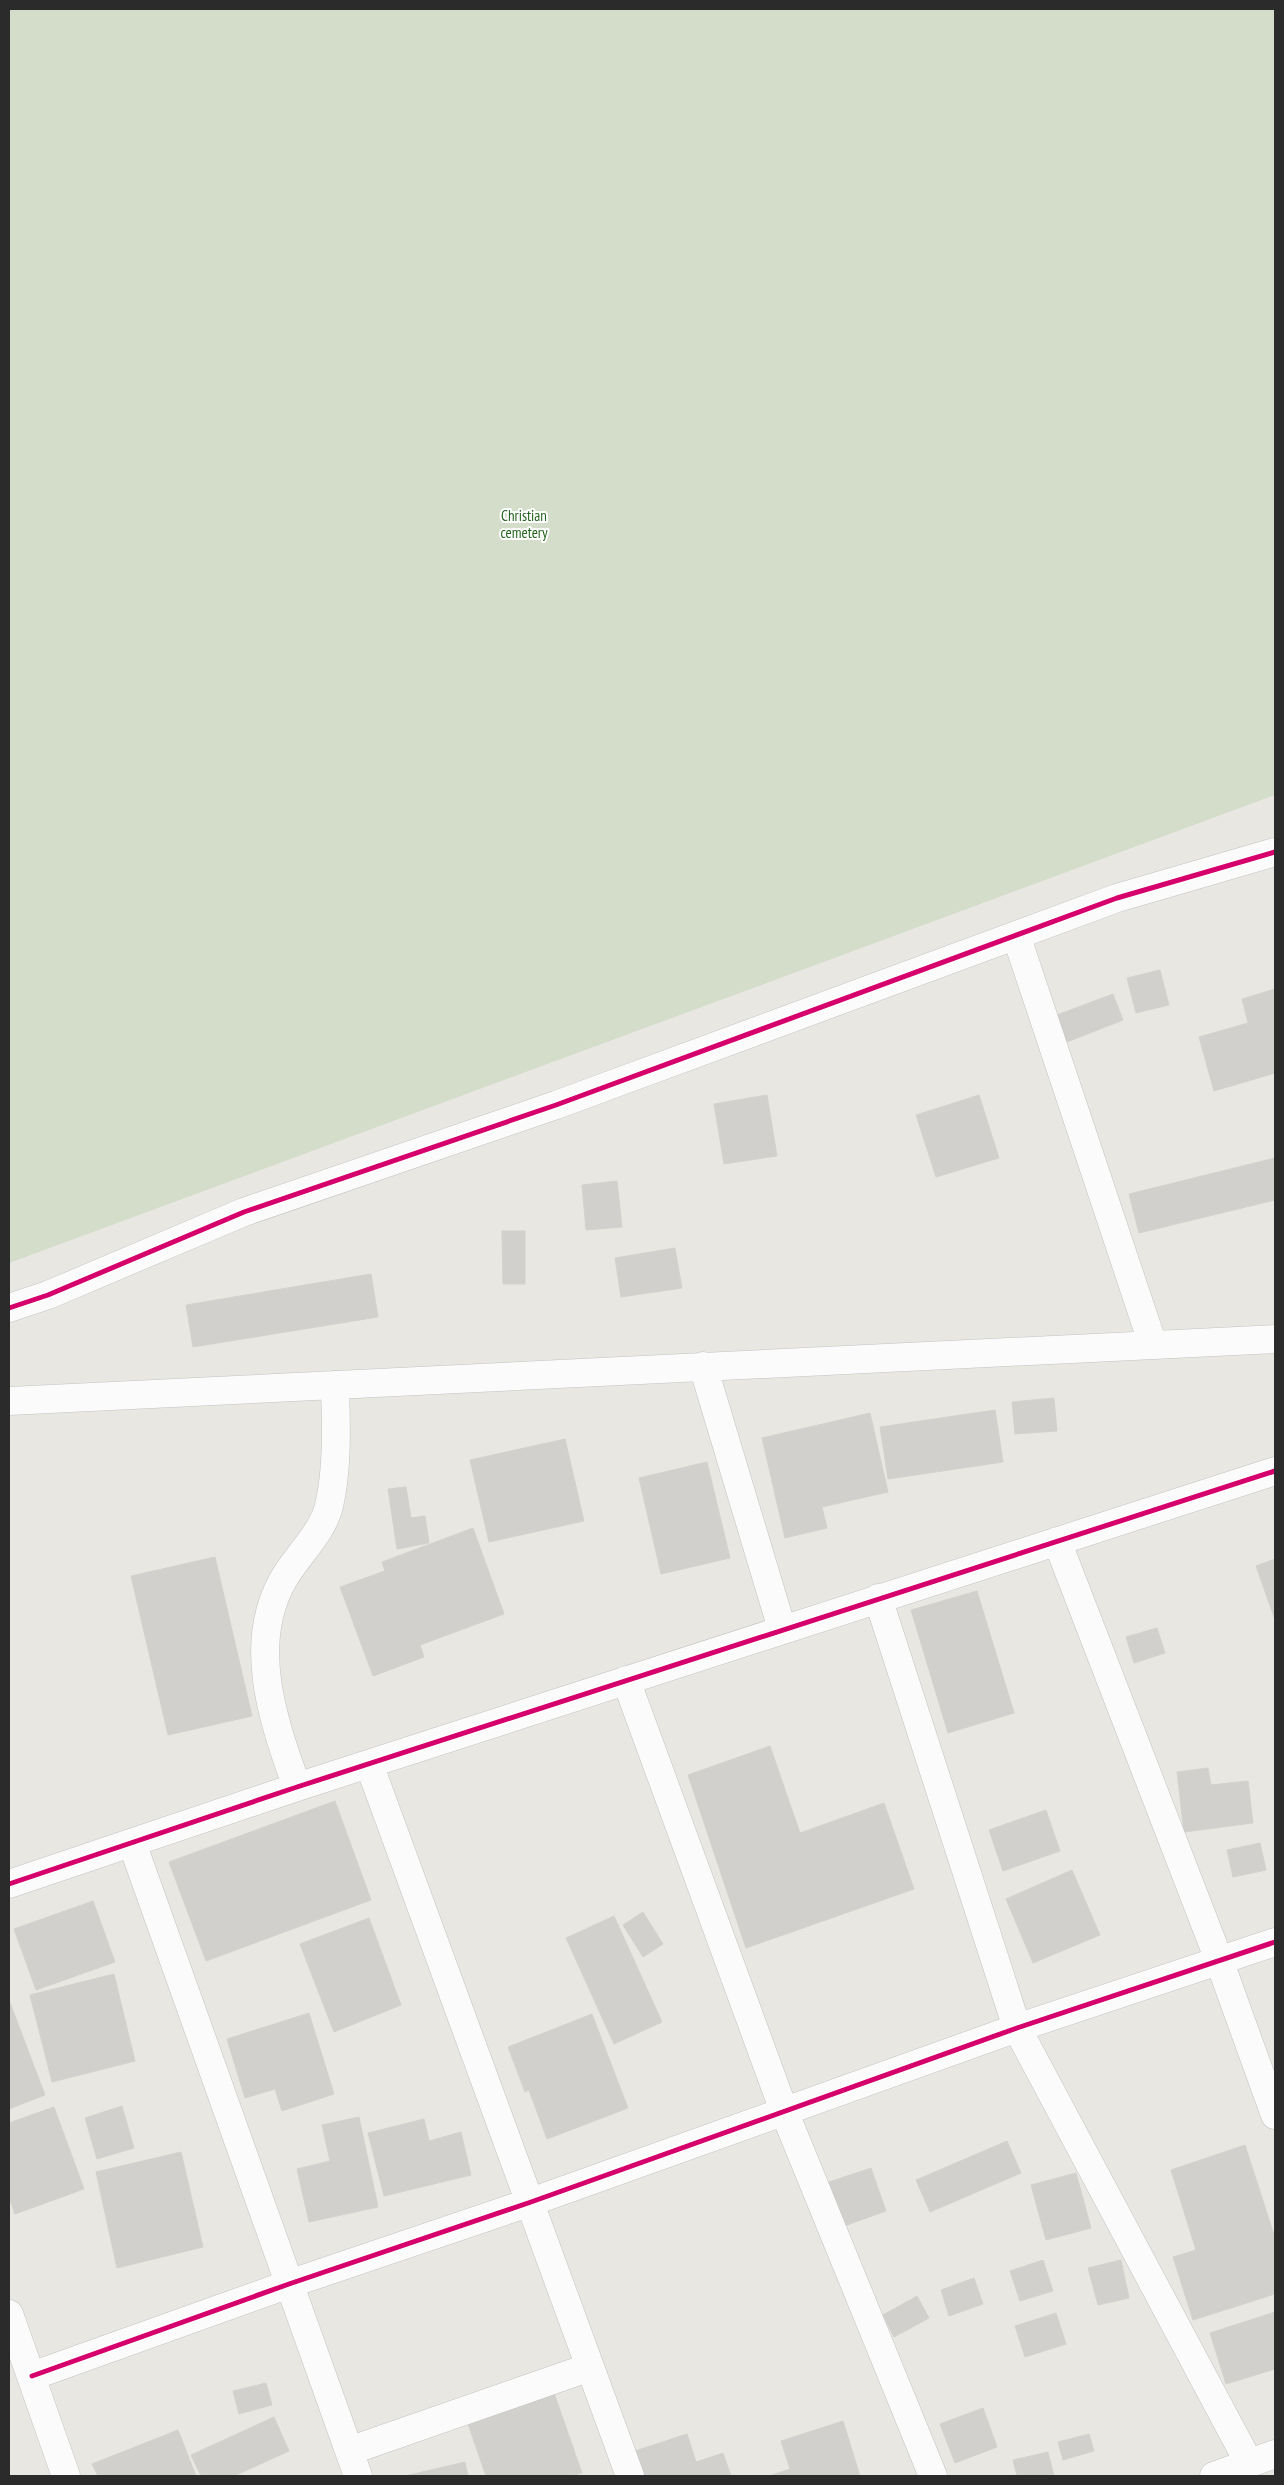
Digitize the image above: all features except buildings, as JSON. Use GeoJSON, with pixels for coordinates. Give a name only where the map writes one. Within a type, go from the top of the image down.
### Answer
{"type":"FeatureCollection","features":[{"type":"Feature","properties":{"kind":"street"},"geometry":{"type":"LineString","coordinates":[[9,1308],[48,1294],[244,1212],[556,1105],[1117,898],[1275,852]]}},
{"type":"Feature","properties":{"kind":"street"},"geometry":{"type":"LineString","coordinates":[[1016,935],[1153,1345]]}},
{"type":"Feature","properties":{"kind":"street"},"geometry":{"type":"LineString","coordinates":[[9,1401],[1275,1339]]}},
{"type":"Feature","properties":{"kind":"street"},"geometry":{"type":"LineString","coordinates":[[703,1366],[782,1629]]}},
{"type":"Feature","properties":{"kind":"street"},"geometry":{"type":"LineString","coordinates":[[297,1787],[274,1722],[267,1686],[266,1649],[270,1608],[283,1580],[313,1537],[329,1508],[334,1473],[335,1385]]}},
{"type":"Feature","properties":{"kind":"street"},"geometry":{"type":"LineString","coordinates":[[9,1884],[297,1787],[1275,1471]]}},
{"type":"Feature","properties":{"kind":"street"},"geometry":{"type":"LineString","coordinates":[[1056,1541],[1219,1960],[1275,2115]]}},
{"type":"Feature","properties":{"kind":"street"},"geometry":{"type":"LineString","coordinates":[[878,1598],[1017,2028],[1249,2464]]}},
{"type":"Feature","properties":{"kind":"street"},"geometry":{"type":"LineString","coordinates":[[626,1680],[784,2111],[933,2476]]}},
{"type":"Feature","properties":{"kind":"street"},"geometry":{"type":"LineString","coordinates":[[369,1764],[630,2476]]}},
{"type":"Feature","properties":{"kind":"street"},"geometry":{"type":"LineString","coordinates":[[132,1843],[358,2476]]}},
{"type":"Feature","properties":{"kind":"street"},"geometry":{"type":"LineString","coordinates":[[32,2376],[289,2284],[531,2202],[1017,2028],[1275,1942]]}},
{"type":"Feature","properties":{"kind":"street"},"geometry":{"type":"LineString","coordinates":[[9,2314],[66,2476]]}},
{"type":"Feature","properties":{"kind":"street"},"geometry":{"type":"LineString","coordinates":[[349,2451],[590,2367]]}},
{"type":"Feature","properties":{"kind":"street"},"geometry":{"type":"LineString","coordinates":[[1214,2476],[1275,2454]]}},
{"type":"Feature","properties":{"kind":"green space","name":"Christian cemetery"},"geometry":{"type":"Polygon","coordinates":[[[9,9],[1275,9],[1275,795],[9,1263],[9,9]]]}},
{"type":"Feature","properties":{"kind":"cycle path"},"geometry":{"type":"LineString","coordinates":[[9,1308],[48,1295],[244,1212],[556,1105],[1117,898],[1275,852]]}},
{"type":"Feature","properties":{"kind":"cycle path"},"geometry":{"type":"LineString","coordinates":[[9,1884],[297,1787],[1275,1471]]}},
{"type":"Feature","properties":{"kind":"cycle path"},"geometry":{"type":"LineString","coordinates":[[32,2376],[289,2284],[531,2202],[1017,2028],[1275,1942]]}}]}
